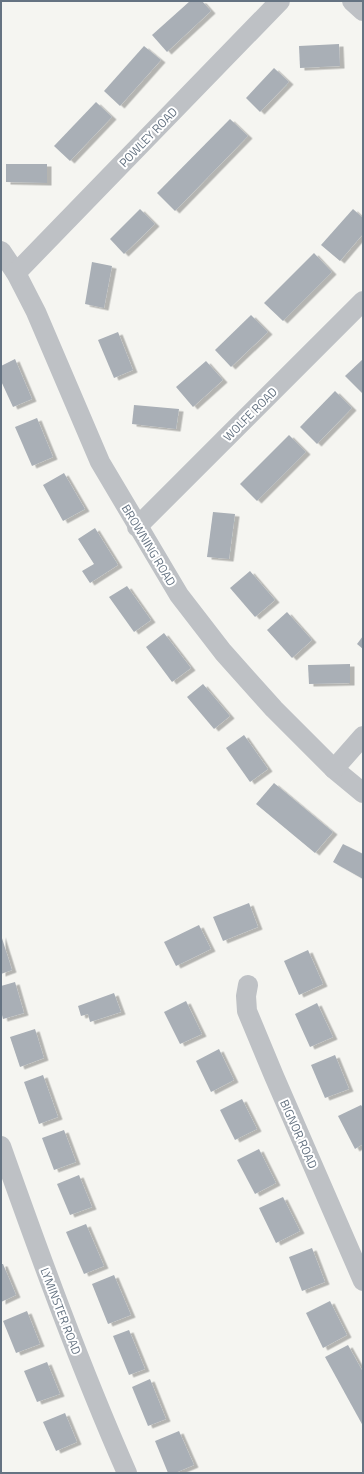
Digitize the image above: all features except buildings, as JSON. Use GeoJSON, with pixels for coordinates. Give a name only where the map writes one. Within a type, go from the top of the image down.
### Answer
{"type":"FeatureCollection","features":[{"type":"Feature","properties":{"kind":"street","name":"POWLEY ROAD"},"geometry":{"type":"LineString","coordinates":[[16,272],[280,1]]}},
{"type":"Feature","properties":{"kind":"street"},"geometry":{"type":"LineString","coordinates":[[352,1],[363,11]]}},
{"type":"Feature","properties":{"kind":"street","name":"BROWNING ROAD"},"geometry":{"type":"LineString","coordinates":[[1,251],[16,272],[36,312],[100,462],[179,596],[223,652],[274,709],[334,769],[363,793]]}},
{"type":"Feature","properties":{"kind":"street","name":"WOLFE ROAD"},"geometry":{"type":"LineString","coordinates":[[137,527],[363,301]]}},
{"type":"Feature","properties":{"kind":"street"},"geometry":{"type":"LineString","coordinates":[[334,769],[363,736]]}},
{"type":"Feature","properties":{"kind":"street","name":"BIGNOR ROAD"},"geometry":{"type":"LineString","coordinates":[[248,985],[246,996],[247,1011],[363,1281]]}},
{"type":"Feature","properties":{"kind":"street","name":"LYMINSTER ROAD"},"geometry":{"type":"LineString","coordinates":[[1,1146],[53,1292],[97,1405],[127,1473]]}}]}
